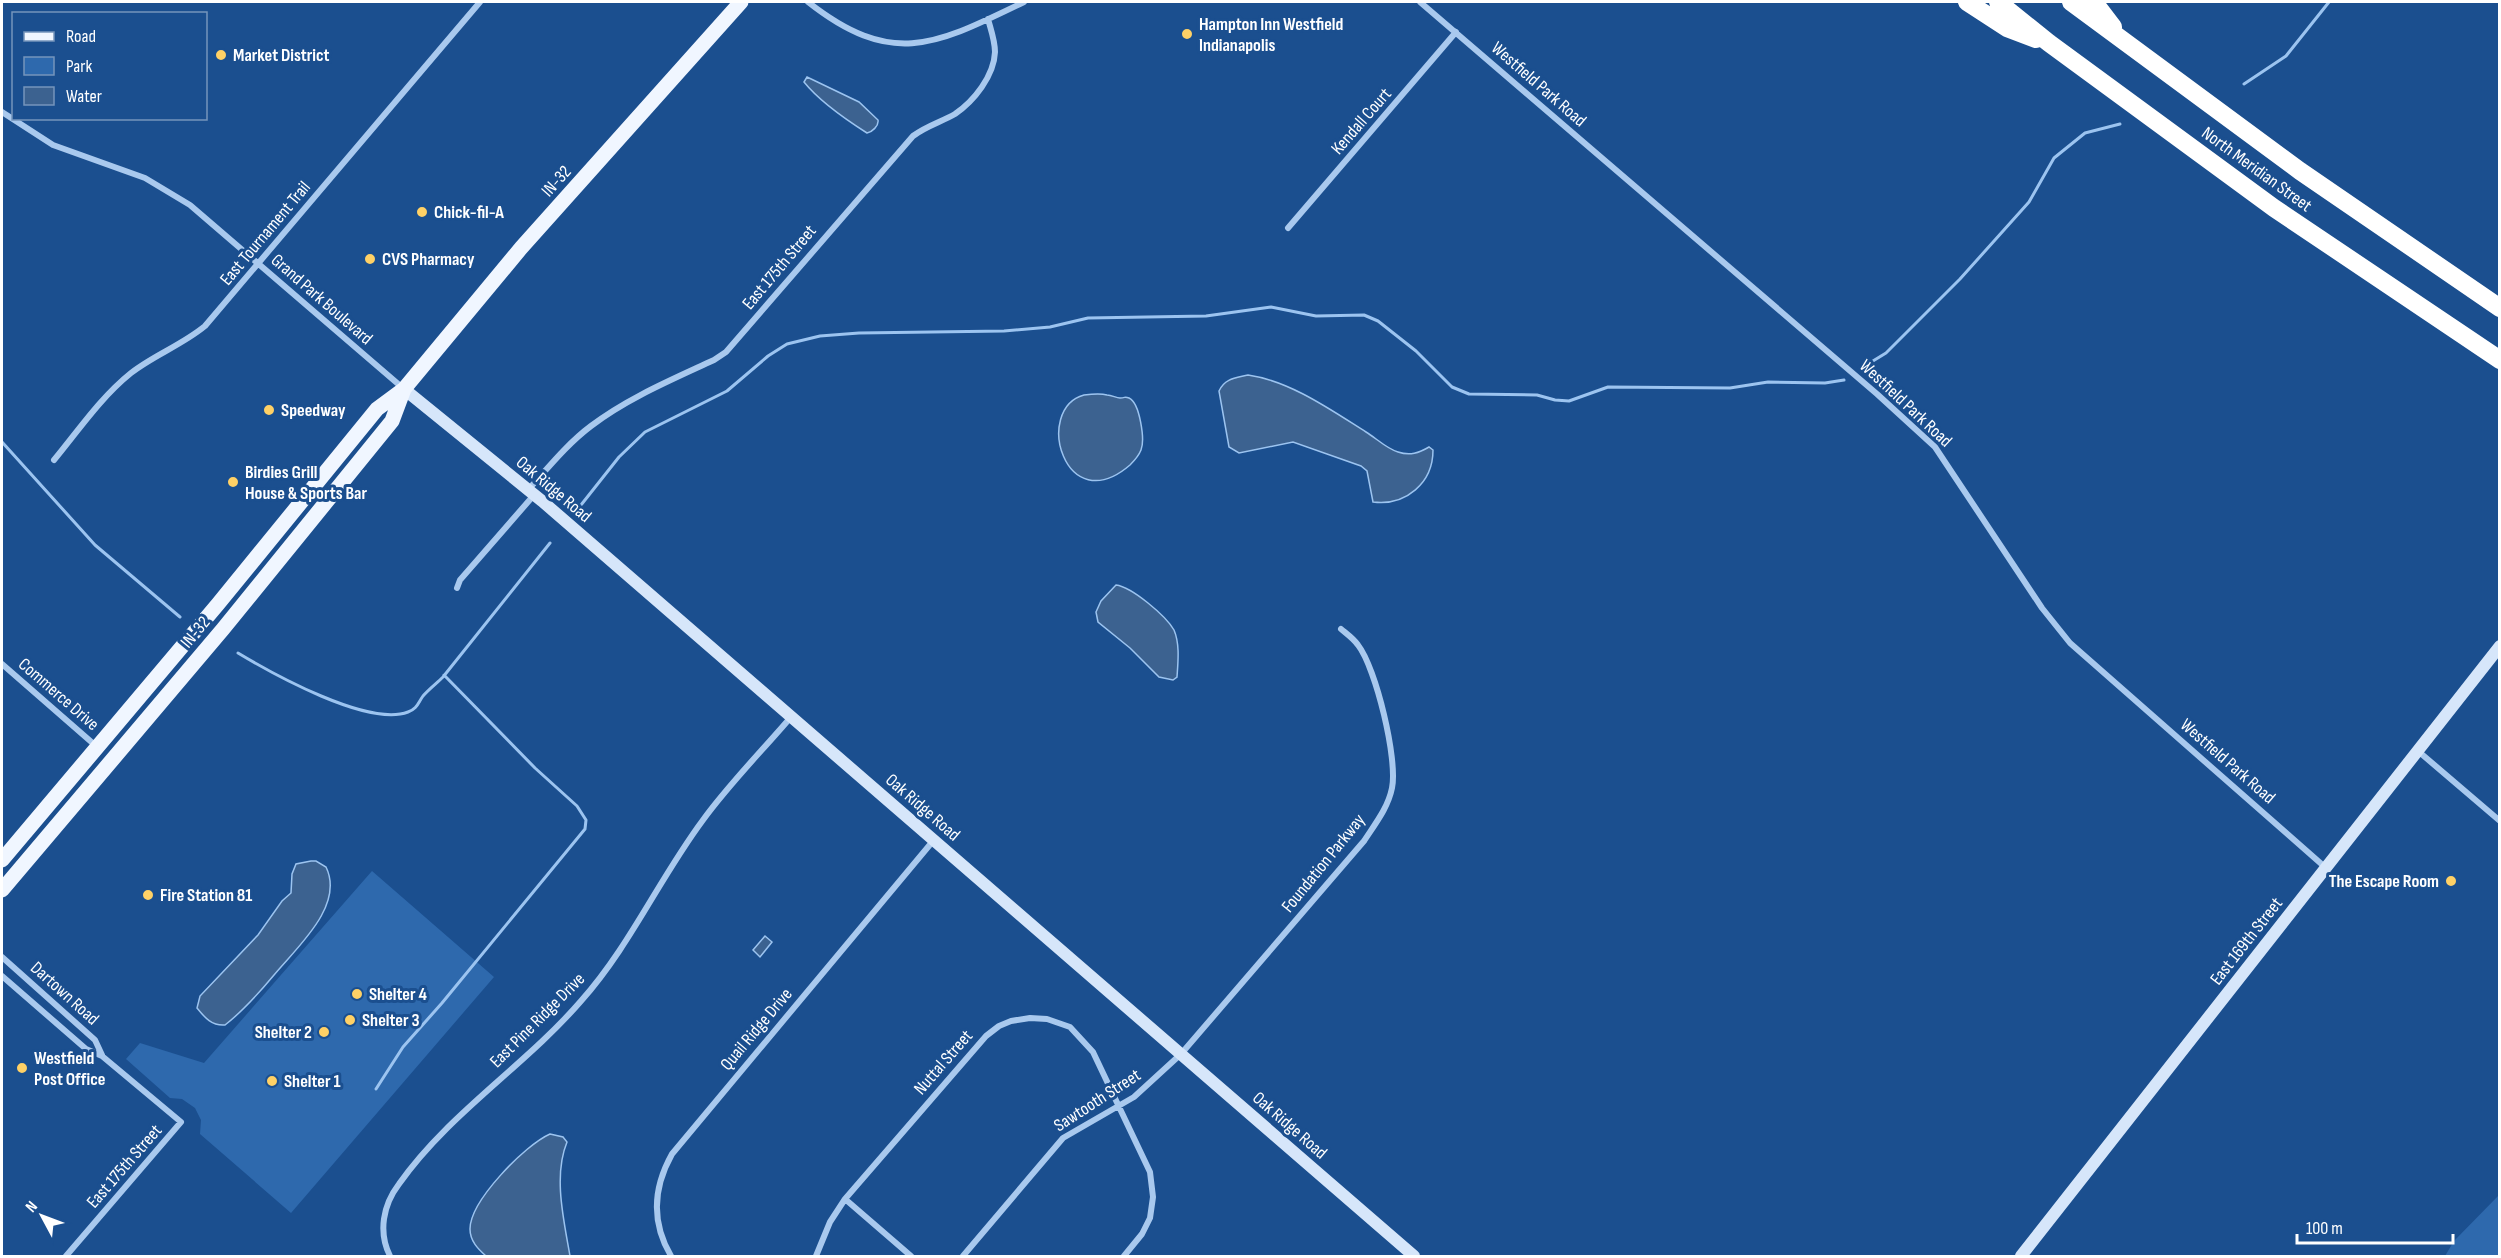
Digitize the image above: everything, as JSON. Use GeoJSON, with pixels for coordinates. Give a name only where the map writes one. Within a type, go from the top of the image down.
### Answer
{"type":"FeatureCollection","features":[{"type":"Feature","properties":{"kind":"highway"},"geometry":{"type":"LineString","coordinates":[[1967,2],[2007,28],[2049,43]]}},
{"type":"Feature","properties":{"kind":"highway","name":"North Meridian Street"},"geometry":{"type":"LineString","coordinates":[[1998,2],[2049,43],[2282,214],[2499,360]]}},
{"type":"Feature","properties":{"kind":"highway","name":"North Meridian Street"},"geometry":{"type":"LineString","coordinates":[[2071,2],[2300,171],[2499,308]]}},
{"type":"Feature","properties":{"kind":"highway"},"geometry":{"type":"LineString","coordinates":[[2094,2],[2123,40]]}},
{"type":"Feature","properties":{"kind":"main road","name":"IN-32"},"geometry":{"type":"LineString","coordinates":[[2,860],[378,409],[404,389],[521,248],[741,2]]}},
{"type":"Feature","properties":{"kind":"main road","name":"IN-32"},"geometry":{"type":"LineString","coordinates":[[2,890],[224,629],[380,436],[392,421],[404,389]]}},
{"type":"Feature","properties":{"kind":"street","name":"East Tournament Trail"},"geometry":{"type":"LineString","coordinates":[[54,460],[115,387],[140,366],[190,338],[205,326],[480,2]]}},
{"type":"Feature","properties":{"kind":"street"},"geometry":{"type":"LineString","coordinates":[[808,2],[829,18],[861,36],[903,43],[938,40],[1024,2]]}},
{"type":"Feature","properties":{"kind":"street","name":"Westfield Park Road"},"geometry":{"type":"LineString","coordinates":[[1420,2],[1864,382],[1935,447],[2042,609],[2070,643],[2326,868]]}},
{"type":"Feature","properties":{"kind":"street","name":"East 175th Street"},"geometry":{"type":"LineString","coordinates":[[457,588],[460,580],[562,452],[590,427],[634,398],[726,352],[908,141],[923,128],[955,114],[979,91],[988,78],[994,62],[995,50],[988,19]]}},
{"type":"Feature","properties":{"kind":"street","name":"Kendall Court"},"geometry":{"type":"LineString","coordinates":[[1288,228],[1456,32]]}},
{"type":"Feature","properties":{"kind":"street","name":"Grand Park Boulevard"},"geometry":{"type":"LineString","coordinates":[[12,120],[53,145],[145,178],[170,191],[199,212],[404,389]]}},
{"type":"Feature","properties":{"kind":"street","name":"Oak Ridge Road"},"geometry":{"type":"LineString","coordinates":[[404,389],[531,492],[1414,1257]]}},
{"type":"Feature","properties":{"kind":"street","name":"Foundation Parkway"},"geometry":{"type":"LineString","coordinates":[[1180,1054],[1364,841],[1383,813],[1392,790],[1394,775],[1389,743],[1373,674],[1359,645],[1341,629]]}},
{"type":"Feature","properties":{"kind":"street","name":"East 169th Street"},"geometry":{"type":"LineString","coordinates":[[2021,1257],[2499,646]]}},
{"type":"Feature","properties":{"kind":"street","name":"Commerce Drive"},"geometry":{"type":"LineString","coordinates":[[2,664],[98,747]]}},
{"type":"Feature","properties":{"kind":"street","name":"East Pine Ridge Drive"},"geometry":{"type":"LineString","coordinates":[[390,1257],[383,1232],[384,1214],[399,1184],[443,1130],[581,1002],[617,956],[703,820],[791,716]]}},
{"type":"Feature","properties":{"kind":"street"},"geometry":{"type":"LineString","coordinates":[[2418,752],[2499,821]]}},
{"type":"Feature","properties":{"kind":"street","name":"Quail Ridge Drive"},"geometry":{"type":"LineString","coordinates":[[671,1257],[657,1223],[656,1195],[664,1168],[672,1154],[934,840]]}},
{"type":"Feature","properties":{"kind":"street","name":"Dartown Road"},"geometry":{"type":"LineString","coordinates":[[2,957],[95,1040],[102,1056]]}},
{"type":"Feature","properties":{"kind":"street","name":"Dartown Road"},"geometry":{"type":"LineString","coordinates":[[2,976],[86,1048],[102,1056],[181,1122]]}},
{"type":"Feature","properties":{"kind":"street","name":"Nuttal Street"},"geometry":{"type":"LineString","coordinates":[[816,1257],[830,1222],[845,1199],[974,1048],[993,1029],[1011,1021],[1038,1018],[1070,1027],[1094,1052],[1150,1172],[1153,1197],[1147,1226],[1124,1257]]}},
{"type":"Feature","properties":{"kind":"street","name":"Sawtooth Street"},"geometry":{"type":"LineString","coordinates":[[963,1257],[1063,1138],[1144,1090],[1180,1054]]}},
{"type":"Feature","properties":{"kind":"street","name":"East 175th Street"},"geometry":{"type":"LineString","coordinates":[[66,1257],[181,1122]]}},
{"type":"Feature","properties":{"kind":"street"},"geometry":{"type":"LineString","coordinates":[[845,1199],[911,1257]]}},
{"type":"Feature","properties":{"kind":"green space"},"geometry":{"type":"Polygon","coordinates":[[[372,871],[494,977],[291,1213],[200,1134],[201,1120],[195,1108],[182,1099],[170,1098],[126,1059],[140,1043],[204,1063],[372,871]]]}},
{"type":"Feature","properties":{"kind":"green space"},"geometry":{"type":"Polygon","coordinates":[[[2499,1195],[2499,1256],[2445,1256],[2454,1241],[2499,1195]]]}},
{"type":"Feature","properties":{"kind":"water"},"geometry":{"type":"Polygon","coordinates":[[[807,77],[859,102],[878,120],[873,130],[867,133],[825,103],[804,82],[807,77]]]}},
{"type":"Feature","properties":{"kind":"water"},"geometry":{"type":"Polygon","coordinates":[[[1248,375],[1264,378],[1295,390],[1370,434],[1394,451],[1410,454],[1429,447],[1433,450],[1432,462],[1423,482],[1406,496],[1396,500],[1373,502],[1367,471],[1361,466],[1293,442],[1239,453],[1229,447],[1219,391],[1228,381],[1248,375]]]}},
{"type":"Feature","properties":{"kind":"water"},"geometry":{"type":"Polygon","coordinates":[[[1084,395],[1127,397],[1133,401],[1139,414],[1142,438],[1140,452],[1130,465],[1107,479],[1088,480],[1073,471],[1064,456],[1059,438],[1061,420],[1069,404],[1084,395]]]}},
{"type":"Feature","properties":{"kind":"water"},"geometry":{"type":"Polygon","coordinates":[[[1116,585],[1131,591],[1148,603],[1164,617],[1174,630],[1178,659],[1177,677],[1173,680],[1159,677],[1130,648],[1098,622],[1096,612],[1101,601],[1116,585]]]}},
{"type":"Feature","properties":{"kind":"water"},"geometry":{"type":"Polygon","coordinates":[[[316,861],[326,867],[330,882],[329,897],[315,926],[251,1002],[238,1014],[225,1025],[209,1021],[197,1008],[200,996],[258,935],[282,901],[291,893],[292,874],[296,864],[316,861]]]}},
{"type":"Feature","properties":{"kind":"water"},"geometry":{"type":"Polygon","coordinates":[[[765,936],[772,942],[760,957],[753,950],[765,936]]]}},
{"type":"Feature","properties":{"kind":"water"},"geometry":{"type":"Polygon","coordinates":[[[550,1134],[563,1137],[567,1142],[563,1155],[560,1184],[570,1256],[486,1256],[471,1237],[472,1217],[501,1175],[527,1150],[550,1134]]]}},
{"type":"Feature","properties":{"kind":"waterway"},"geometry":{"type":"LineString","coordinates":[[2244,84],[2286,56],[2329,2]]}},
{"type":"Feature","properties":{"kind":"waterway"},"geometry":{"type":"LineString","coordinates":[[1868,364],[1886,353],[1960,279],[2029,202],[2054,158],[2085,133],[2120,124]]}},
{"type":"Feature","properties":{"kind":"waterway"},"geometry":{"type":"LineString","coordinates":[[581,505],[619,457],[645,432],[727,391],[768,356],[787,344],[820,336],[859,333],[1004,331],[1050,327],[1088,318],[1206,316],[1271,307],[1316,316],[1364,315],[1378,321],[1416,351],[1452,387],[1469,394],[1537,395],[1569,401],[1608,387],[1730,388],[1768,382],[1825,383],[1844,380]]}},
{"type":"Feature","properties":{"kind":"waterway"},"geometry":{"type":"LineString","coordinates":[[2,442],[95,545],[180,617]]}},
{"type":"Feature","properties":{"kind":"waterway"},"geometry":{"type":"LineString","coordinates":[[238,653],[297,685],[346,705],[369,712],[391,715],[411,711],[425,693],[443,677],[550,543]]}},
{"type":"Feature","properties":{"kind":"waterway"},"geometry":{"type":"LineString","coordinates":[[376,1089],[403,1047],[585,829],[586,820],[577,806],[535,768],[444,675]]}},
{"type":"Feature","properties":{"kind":"place","name":"Hampton Inn Westfield Indianapolis"},"geometry":{"type":"Point","coordinates":[1187,34]}},
{"type":"Feature","properties":{"kind":"place","name":"Market District"},"geometry":{"type":"Point","coordinates":[221,55]}},
{"type":"Feature","properties":{"kind":"place","name":"Chick-fil-A"},"geometry":{"type":"Point","coordinates":[422,212]}},
{"type":"Feature","properties":{"kind":"place","name":"CVS Pharmacy"},"geometry":{"type":"Point","coordinates":[370,259]}},
{"type":"Feature","properties":{"kind":"place","name":"Speedway"},"geometry":{"type":"Point","coordinates":[269,410]}},
{"type":"Feature","properties":{"kind":"place","name":"Birdies Grill House & Sports Bar"},"geometry":{"type":"Point","coordinates":[233,482]}},
{"type":"Feature","properties":{"kind":"place","name":"The Escape Room"},"geometry":{"type":"Point","coordinates":[2451,881]}},
{"type":"Feature","properties":{"kind":"place","name":"Fire Station 81"},"geometry":{"type":"Point","coordinates":[148,895]}},
{"type":"Feature","properties":{"kind":"place","name":"Shelter 4"},"geometry":{"type":"Point","coordinates":[357,994]}},
{"type":"Feature","properties":{"kind":"place","name":"Shelter 3"},"geometry":{"type":"Point","coordinates":[350,1020]}},
{"type":"Feature","properties":{"kind":"place","name":"Shelter 2"},"geometry":{"type":"Point","coordinates":[324,1032]}},
{"type":"Feature","properties":{"kind":"place","name":"Westfield Post Office"},"geometry":{"type":"Point","coordinates":[22,1068]}},
{"type":"Feature","properties":{"kind":"place","name":"Shelter 1"},"geometry":{"type":"Point","coordinates":[272,1081]}}]}
